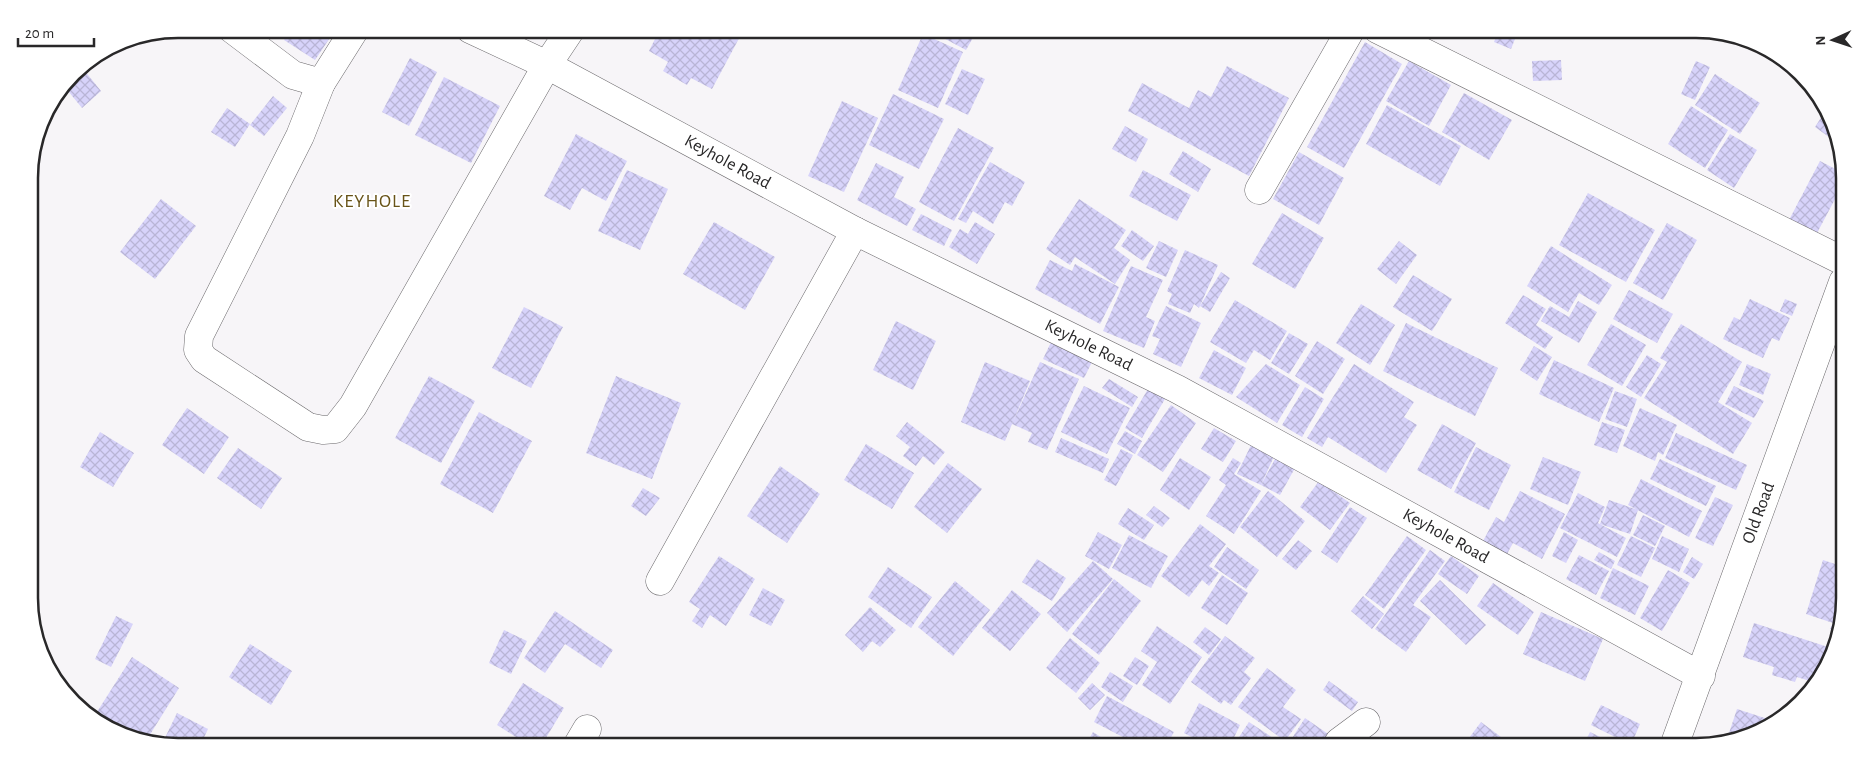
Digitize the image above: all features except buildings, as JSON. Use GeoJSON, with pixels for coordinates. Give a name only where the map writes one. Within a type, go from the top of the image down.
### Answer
{"type":"FeatureCollection","features":[{"type":"Feature","properties":{"kind":"street"},"geometry":{"type":"LineString","coordinates":[[244,38],[293,75],[321,83]]}},
{"type":"Feature","properties":{"kind":"street"},"geometry":{"type":"LineString","coordinates":[[349,38],[321,83],[300,136],[199,336],[198,350],[204,359],[308,427],[323,430],[335,429],[353,406],[547,65],[565,38]]}},
{"type":"Feature","properties":{"kind":"street","name":"Keyhole Road"},"geometry":{"type":"LineString","coordinates":[[489,38],[547,65],[855,231],[1177,389],[1701,676]]}},
{"type":"Feature","properties":{"kind":"street"},"geometry":{"type":"LineString","coordinates":[[1258,190],[1346,38]]}},
{"type":"Feature","properties":{"kind":"street"},"geometry":{"type":"LineString","coordinates":[[1395,38],[1836,258]]}},
{"type":"Feature","properties":{"kind":"street"},"geometry":{"type":"LineString","coordinates":[[660,581],[855,231]]}},
{"type":"Feature","properties":{"kind":"street","name":"Old Road"},"geometry":{"type":"LineString","coordinates":[[1677,737],[1836,301]]}},
{"type":"Feature","properties":{"kind":"street"},"geometry":{"type":"LineString","coordinates":[[1348,737],[1366,722]]}},
{"type":"Feature","properties":{"kind":"district","name":"KEYHOLE"},"geometry":{"type":"Point","coordinates":[372,201]}}]}
